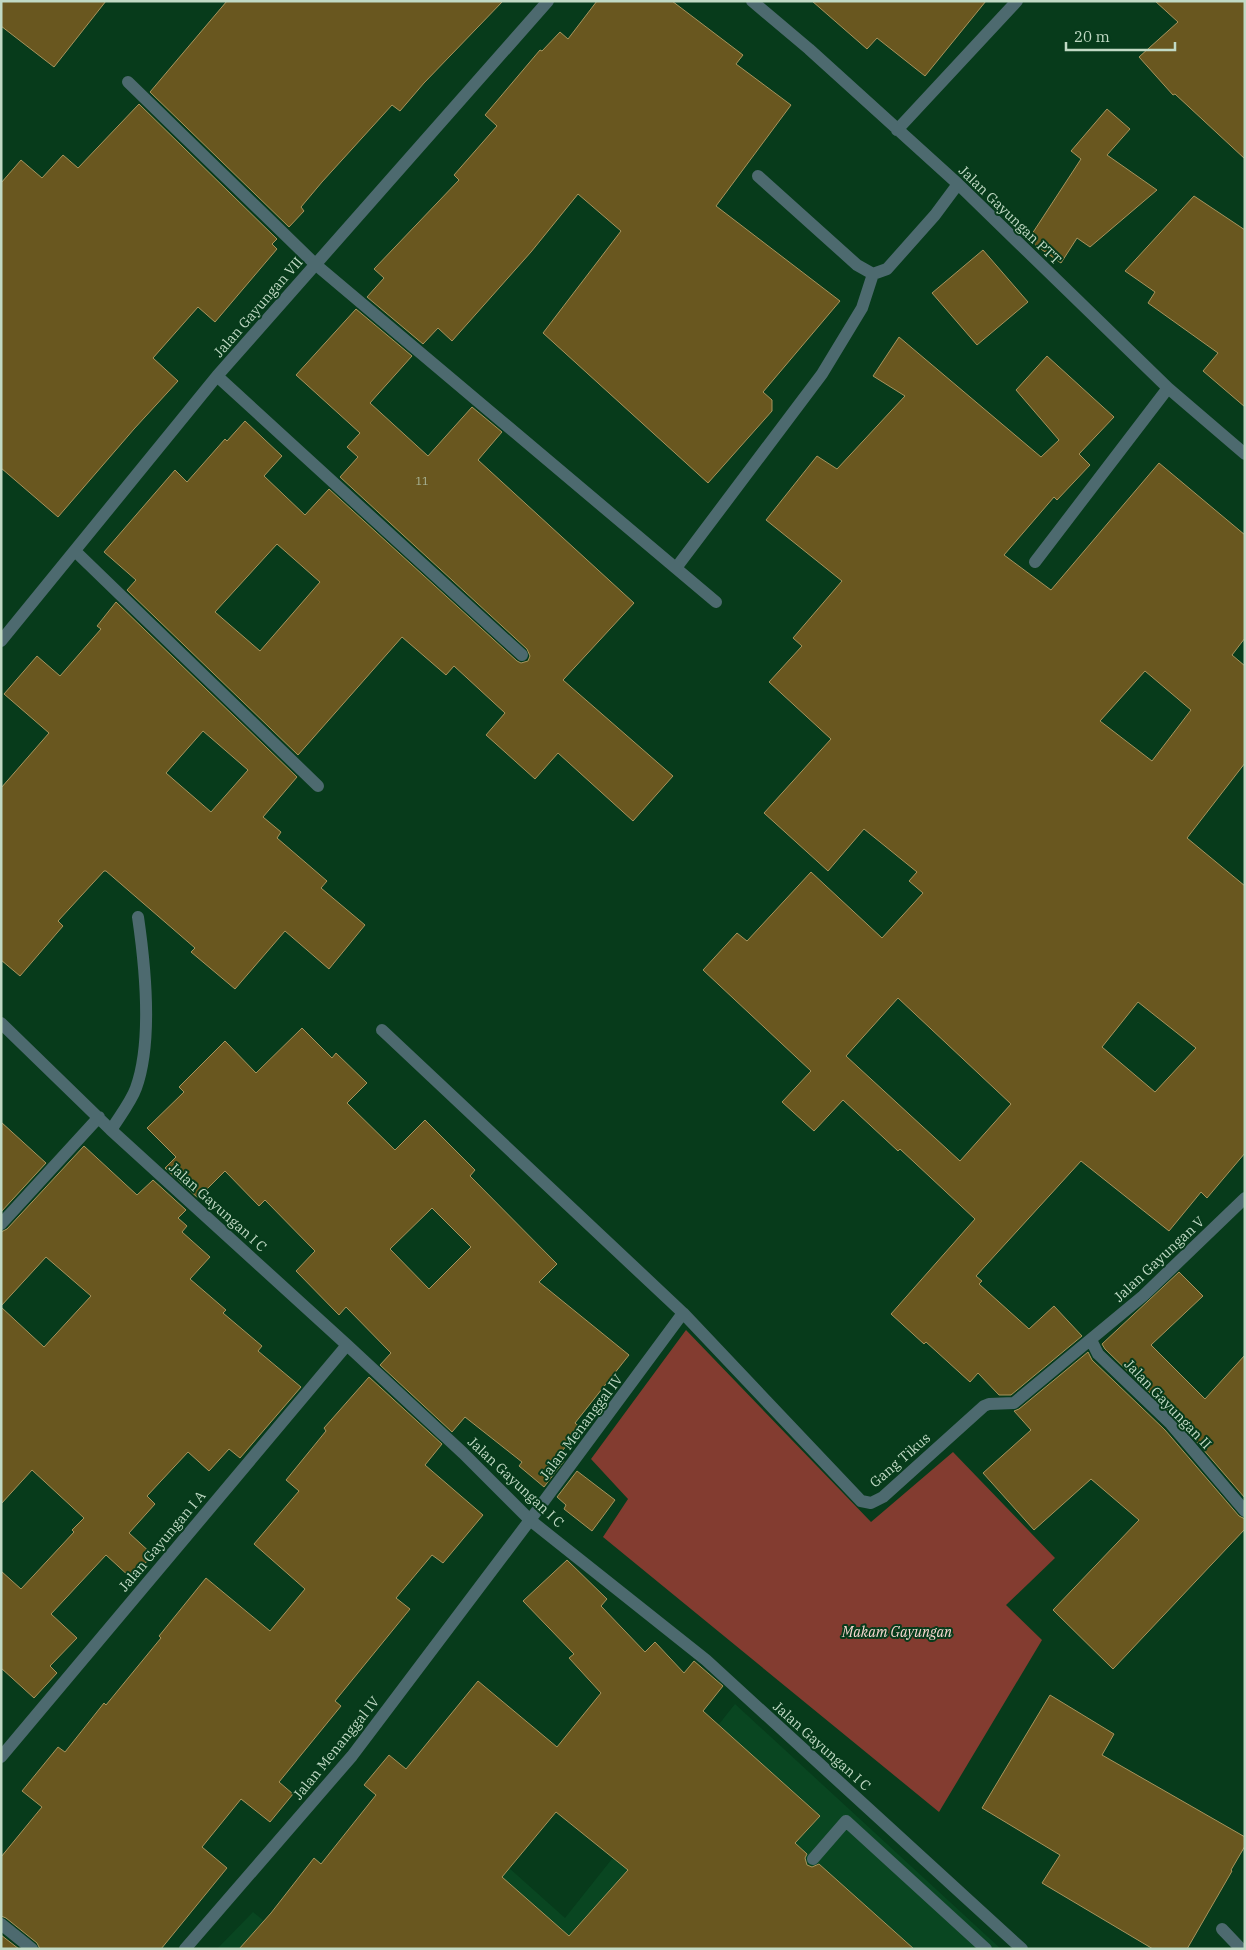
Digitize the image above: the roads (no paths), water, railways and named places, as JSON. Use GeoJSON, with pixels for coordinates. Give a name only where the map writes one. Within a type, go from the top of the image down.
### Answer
{"type":"FeatureCollection","features":[{"type":"Feature","properties":{"kind":"street","name":"Jalan Gayungan VII"},"geometry":{"type":"LineString","coordinates":[[2,639],[217,376],[548,1]]}},
{"type":"Feature","properties":{"kind":"street","name":"Jalan Gayungan PTT"},"geometry":{"type":"LineString","coordinates":[[752,1],[810,49],[958,184],[1168,388],[1245,454]]}},
{"type":"Feature","properties":{"kind":"street"},"geometry":{"type":"LineString","coordinates":[[897,130],[1017,1]]}},
{"type":"Feature","properties":{"kind":"street"},"geometry":{"type":"LineString","coordinates":[[128,82],[315,264],[716,602]]}},
{"type":"Feature","properties":{"kind":"street"},"geometry":{"type":"LineString","coordinates":[[758,176],[858,265],[873,274]]}},
{"type":"Feature","properties":{"kind":"street"},"geometry":{"type":"LineString","coordinates":[[873,274],[887,269],[935,215],[958,184]]}},
{"type":"Feature","properties":{"kind":"street"},"geometry":{"type":"LineString","coordinates":[[676,568],[822,374],[862,308],[873,274]]}},
{"type":"Feature","properties":{"kind":"street"},"geometry":{"type":"LineString","coordinates":[[217,376],[522,656]]}},
{"type":"Feature","properties":{"kind":"street"},"geometry":{"type":"LineString","coordinates":[[1035,562],[1168,388]]}},
{"type":"Feature","properties":{"kind":"street"},"geometry":{"type":"LineString","coordinates":[[75,551],[318,786]]}},
{"type":"Feature","properties":{"kind":"street"},"geometry":{"type":"LineString","coordinates":[[111,1130],[136,1089],[145,1046],[145,965],[138,917]]}},
{"type":"Feature","properties":{"kind":"street","name":"Jalan Gayungan I C"},"geometry":{"type":"LineString","coordinates":[[1,1023],[111,1130],[464,1453],[530,1520],[706,1660],[1022,1949]]}},
{"type":"Feature","properties":{"kind":"street"},"geometry":{"type":"LineString","coordinates":[[382,1030],[683,1313]]}},
{"type":"Feature","properties":{"kind":"street"},"geometry":{"type":"LineString","coordinates":[[1,1224],[99,1117]]}},
{"type":"Feature","properties":{"kind":"street","name":"Jalan Gayungan V"},"geometry":{"type":"LineString","coordinates":[[1091,1340],[1142,1296],[1245,1198]]}},
{"type":"Feature","properties":{"kind":"street","name":"Gang Tikus"},"geometry":{"type":"LineString","coordinates":[[683,1313],[861,1501],[871,1504],[883,1497],[984,1406],[1014,1403],[1091,1340]]}},
{"type":"Feature","properties":{"kind":"street","name":"Jalan Menanggal IV"},"geometry":{"type":"LineString","coordinates":[[185,1949],[352,1756],[683,1313]]}},
{"type":"Feature","properties":{"kind":"street","name":"Jalan Gayungan II"},"geometry":{"type":"LineString","coordinates":[[1091,1340],[1098,1354],[1171,1424],[1245,1511]]}},
{"type":"Feature","properties":{"kind":"street","name":"Jalan Gayungan I A"},"geometry":{"type":"LineString","coordinates":[[1,1757],[347,1345]]}},
{"type":"Feature","properties":{"kind":"street"},"geometry":{"type":"LineString","coordinates":[[813,1859],[846,1821],[986,1949]]}},
{"type":"Feature","properties":{"kind":"street"},"geometry":{"type":"LineString","coordinates":[[1,1924],[32,1949]]}},
{"type":"Feature","properties":{"kind":"street"},"geometry":{"type":"LineString","coordinates":[[1222,1930],[1241,1949]]}},
{"type":"Feature","properties":{"kind":"park label","name":"Makam Gayungan"},"geometry":{"type":"Point","coordinates":[897,1632]}}]}
